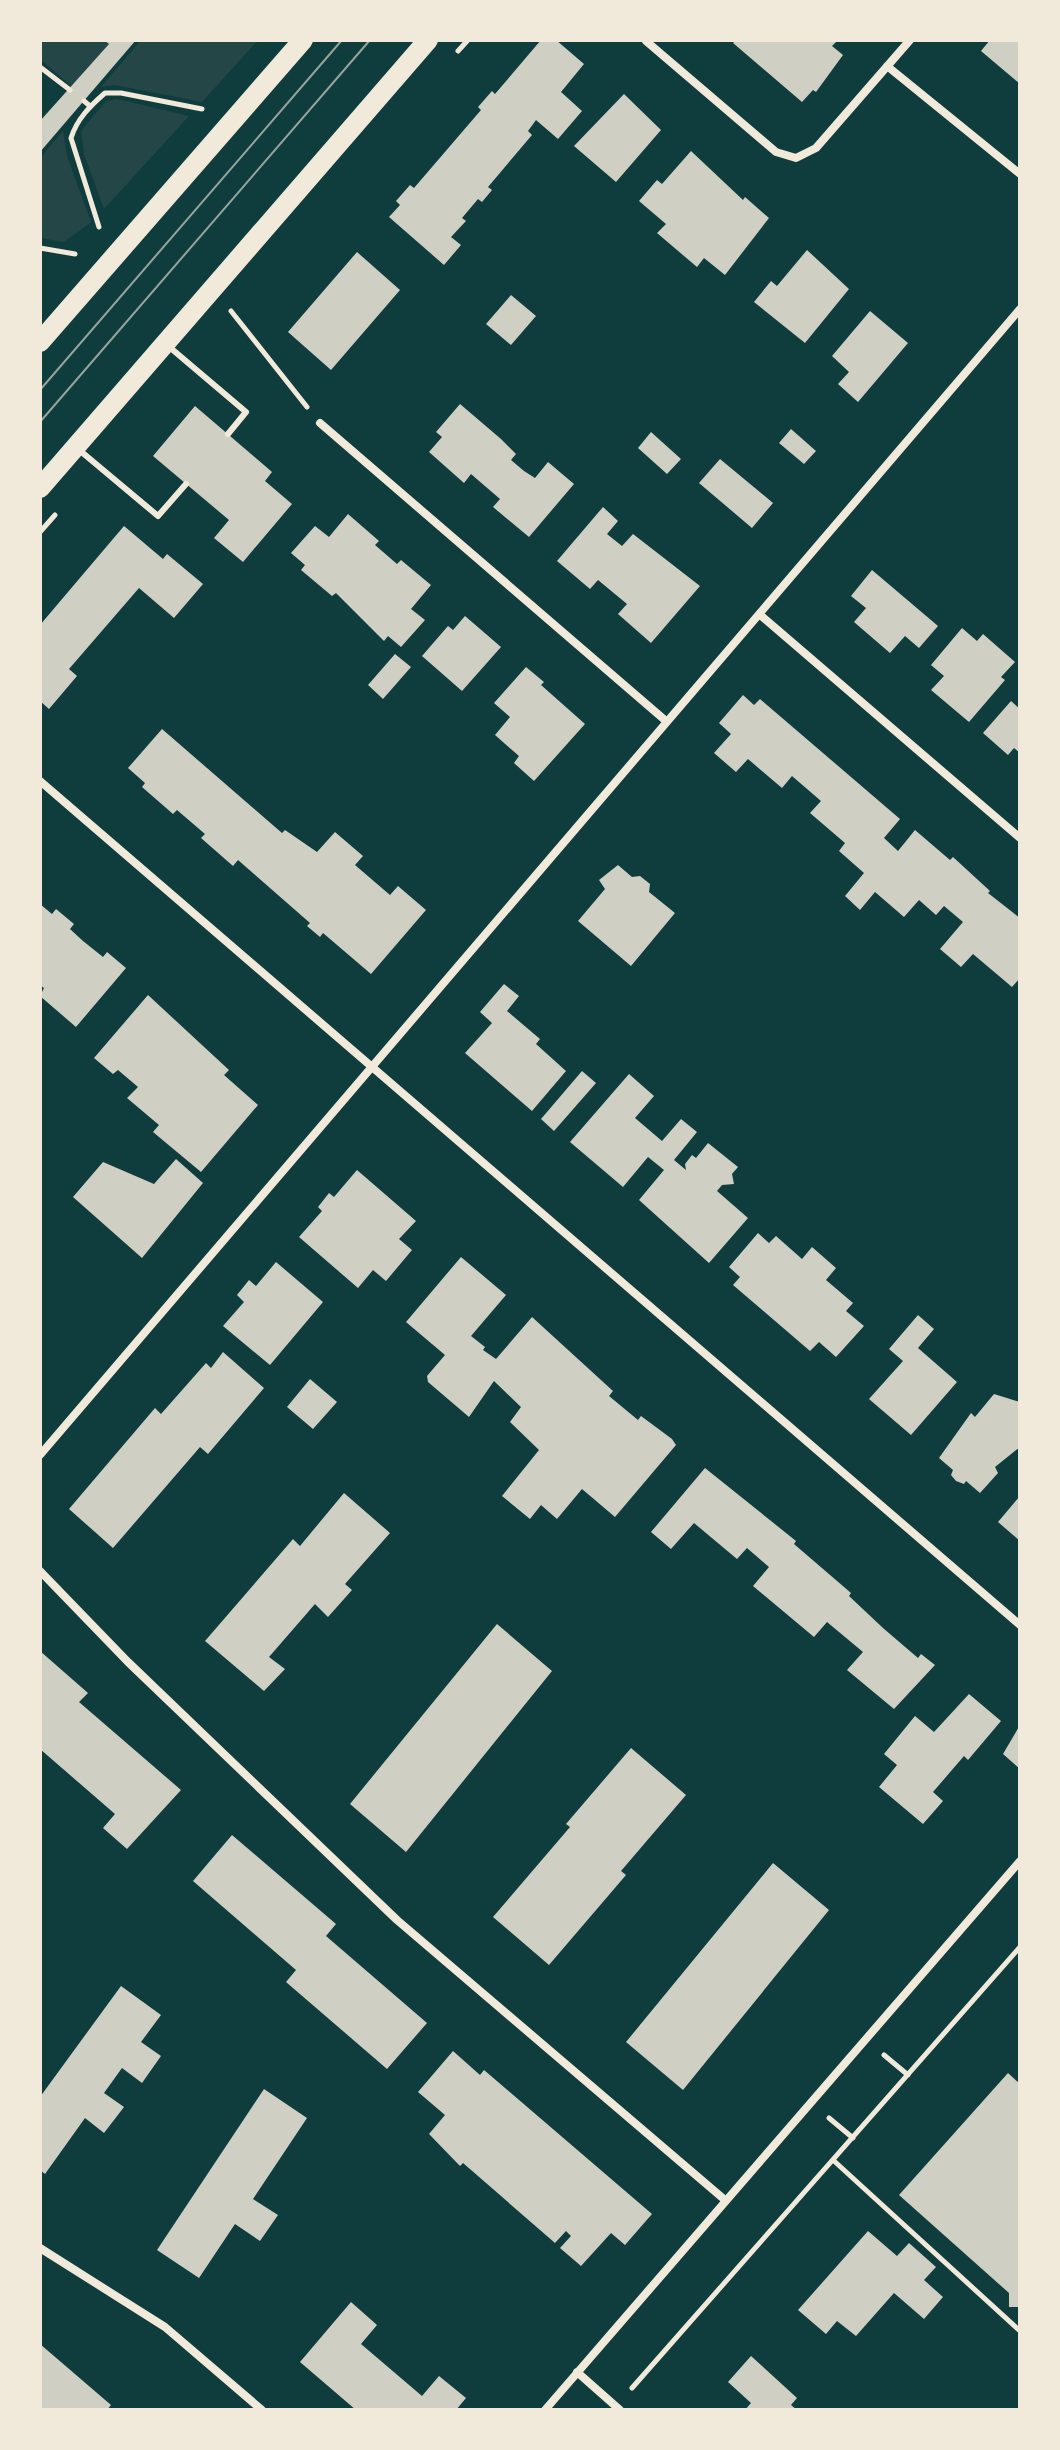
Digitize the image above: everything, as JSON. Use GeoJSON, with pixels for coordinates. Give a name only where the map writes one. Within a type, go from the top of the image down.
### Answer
{"type":"FeatureCollection","features":[{"type":"Feature","properties":{"kind":"main road"},"geometry":{"type":"LineString","coordinates":[[40,488],[428,40]]}},
{"type":"Feature","properties":{"kind":"main road"},"geometry":{"type":"LineString","coordinates":[[40,342],[296,43]]}},
{"type":"Feature","properties":{"kind":"street"},"geometry":{"type":"LineString","coordinates":[[646,41],[776,152],[796,158],[816,148],[910,40]]}},
{"type":"Feature","properties":{"kind":"street"},"geometry":{"type":"LineString","coordinates":[[887,66],[1020,174]]}},
{"type":"Feature","properties":{"kind":"street"},"geometry":{"type":"LineString","coordinates":[[40,1455],[1020,309]]}},
{"type":"Feature","properties":{"kind":"street"},"geometry":{"type":"LineString","coordinates":[[320,423],[666,721]]}},
{"type":"Feature","properties":{"kind":"street"},"geometry":{"type":"LineString","coordinates":[[759,614],[1020,838]]}},
{"type":"Feature","properties":{"kind":"street"},"geometry":{"type":"LineString","coordinates":[[40,781],[1020,1625]]}},
{"type":"Feature","properties":{"kind":"street"},"geometry":{"type":"LineString","coordinates":[[40,1571],[128,1662],[397,1920],[725,2200]]}},
{"type":"Feature","properties":{"kind":"street"},"geometry":{"type":"LineString","coordinates":[[545,2410],[1020,1861]]}},
{"type":"Feature","properties":{"kind":"street"},"geometry":{"type":"LineString","coordinates":[[40,2248],[102,2284],[165,2327],[262,2410]]}},
{"type":"Feature","properties":{"kind":"street"},"geometry":{"type":"LineString","coordinates":[[577,2372],[618,2408]]}},
{"type":"Feature","properties":{"kind":"lane"},"geometry":{"type":"LineString","coordinates":[[165,344],[246,412],[228,434]]}},
{"type":"Feature","properties":{"kind":"lane"},"geometry":{"type":"LineString","coordinates":[[76,446],[158,516],[186,484]]}},
{"type":"Feature","properties":{"kind":"path"},"geometry":{"type":"LineString","coordinates":[[40,67],[70,90]]}},
{"type":"Feature","properties":{"kind":"path"},"geometry":{"type":"LineString","coordinates":[[101,234],[71,138],[75,125],[90,106],[105,93],[121,93],[207,111]]}},
{"type":"Feature","properties":{"kind":"path"},"geometry":{"type":"LineString","coordinates":[[84,101],[90,106]]}},
{"type":"Feature","properties":{"kind":"path"},"geometry":{"type":"LineString","coordinates":[[40,248],[80,255]]}},
{"type":"Feature","properties":{"kind":"path"},"geometry":{"type":"LineString","coordinates":[[210,292],[230,310],[320,423]]}},
{"type":"Feature","properties":{"kind":"path"},"geometry":{"type":"LineString","coordinates":[[618,2408],[1020,1947]]}},
{"type":"Feature","properties":{"kind":"path"},"geometry":{"type":"LineString","coordinates":[[833,2160],[1020,2331]]}},
{"type":"Feature","properties":{"kind":"shaded area"},"geometry":{"type":"Polygon","coordinates":[[[40,40],[104,40],[109,44],[71,86],[40,59],[40,40]]]}},
{"type":"Feature","properties":{"kind":"shaded area"},"geometry":{"type":"Polygon","coordinates":[[[141,40],[258,40],[202,102],[115,85],[101,87],[141,40]]]}},
{"type":"Feature","properties":{"kind":"shaded area"},"geometry":{"type":"Polygon","coordinates":[[[117,99],[189,116],[104,209],[84,154],[81,131],[106,101],[117,99]]]}},
{"type":"Feature","properties":{"kind":"shaded area"},"geometry":{"type":"Polygon","coordinates":[[[63,131],[67,156],[91,222],[64,242],[40,238],[40,158],[63,131]]]}},
{"type":"Feature","properties":{"kind":"building"},"geometry":{"type":"Polygon","coordinates":[[[104,40],[136,40],[40,152],[40,121],[109,44],[104,40]]]}},
{"type":"Feature","properties":{"kind":"building"},"geometry":{"type":"Polygon","coordinates":[[[541,40],[556,40],[584,64],[561,92],[582,111],[558,139],[536,120],[528,131],[532,135],[488,187],[492,190],[482,202],[478,199],[462,218],[466,221],[451,237],[461,245],[444,265],[389,217],[400,205],[396,201],[410,185],[414,188],[481,110],[478,107],[492,91],[495,94],[541,40]]]}},
{"type":"Feature","properties":{"kind":"building"},"geometry":{"type":"Polygon","coordinates":[[[736,40],[838,40],[832,46],[843,55],[816,92],[813,90],[802,102],[733,43],[736,40]]]}},
{"type":"Feature","properties":{"kind":"building"},"geometry":{"type":"Polygon","coordinates":[[[990,40],[1020,40],[1020,84],[981,51],[990,40]]]}},
{"type":"Feature","properties":{"kind":"building"},"geometry":{"type":"Polygon","coordinates":[[[624,94],[661,130],[616,182],[574,146],[624,94]]]}},
{"type":"Feature","properties":{"kind":"building"},"geometry":{"type":"Polygon","coordinates":[[[691,151],[743,200],[745,197],[769,218],[725,275],[704,258],[697,267],[657,233],[666,224],[639,201],[657,180],[662,184],[691,151]]]}},
{"type":"Feature","properties":{"kind":"building"},"geometry":{"type":"Polygon","coordinates":[[[807,250],[849,289],[805,343],[754,302],[771,281],[777,286],[807,250]]]}},
{"type":"Feature","properties":{"kind":"building"},"geometry":{"type":"Polygon","coordinates":[[[357,252],[400,290],[331,370],[288,332],[357,252]]]}},
{"type":"Feature","properties":{"kind":"building"},"geometry":{"type":"Polygon","coordinates":[[[511,295],[536,316],[511,345],[486,324],[511,295]]]}},
{"type":"Feature","properties":{"kind":"building"},"geometry":{"type":"Polygon","coordinates":[[[870,311],[908,343],[858,402],[838,384],[849,372],[832,356],[870,311]]]}},
{"type":"Feature","properties":{"kind":"building"},"geometry":{"type":"Polygon","coordinates":[[[460,404],[516,454],[511,460],[524,471],[535,478],[548,462],[574,484],[529,537],[493,507],[500,499],[471,474],[464,483],[429,452],[442,437],[436,432],[460,404]]]}},
{"type":"Feature","properties":{"kind":"building"},"geometry":{"type":"Polygon","coordinates":[[[195,406],[272,472],[265,481],[292,504],[243,562],[214,538],[229,520],[153,456],[195,406]]]}},
{"type":"Feature","properties":{"kind":"building"},"geometry":{"type":"Polygon","coordinates":[[[791,429],[816,451],[804,464],[779,443],[791,429]]]}},
{"type":"Feature","properties":{"kind":"building"},"geometry":{"type":"Polygon","coordinates":[[[651,432],[681,459],[667,474],[638,448],[651,432]]]}},
{"type":"Feature","properties":{"kind":"building"},"geometry":{"type":"Polygon","coordinates":[[[720,459],[773,503],[752,528],[699,483],[720,459]]]}},
{"type":"Feature","properties":{"kind":"building"},"geometry":{"type":"Polygon","coordinates":[[[603,507],[618,521],[607,534],[622,546],[633,534],[700,586],[651,643],[618,614],[627,604],[598,580],[590,589],[557,561],[603,507]]]}},
{"type":"Feature","properties":{"kind":"building"},"geometry":{"type":"Polygon","coordinates":[[[348,514],[379,541],[375,545],[397,564],[401,560],[431,585],[411,609],[425,620],[401,647],[388,636],[384,641],[336,593],[332,596],[301,570],[305,565],[291,553],[315,526],[329,537],[348,514]]]}},
{"type":"Feature","properties":{"kind":"building"},"geometry":{"type":"Polygon","coordinates":[[[124,526],[163,559],[167,554],[203,584],[174,618],[139,588],[69,669],[77,676],[49,709],[40,701],[40,625],[124,526]]]}},
{"type":"Feature","properties":{"kind":"building"},"geometry":{"type":"Polygon","coordinates":[[[872,570],[938,626],[919,648],[905,636],[890,653],[854,622],[866,608],[851,596],[872,570]]]}},
{"type":"Feature","properties":{"kind":"building"},"geometry":{"type":"Polygon","coordinates":[[[465,616],[501,647],[462,691],[422,656],[448,626],[453,630],[465,616]]]}},
{"type":"Feature","properties":{"kind":"building"},"geometry":{"type":"Polygon","coordinates":[[[962,628],[977,641],[983,634],[1015,662],[1001,677],[1005,680],[969,722],[931,690],[944,676],[931,665],[962,628]]]}},
{"type":"Feature","properties":{"kind":"building"},"geometry":{"type":"Polygon","coordinates":[[[395,654],[411,667],[383,699],[368,685],[395,654]]]}},
{"type":"Feature","properties":{"kind":"building"},"geometry":{"type":"Polygon","coordinates":[[[526,667],[544,682],[541,685],[585,724],[534,781],[514,763],[519,756],[495,735],[510,717],[494,703],[526,667]]]}},
{"type":"Feature","properties":{"kind":"building"},"geometry":{"type":"Polygon","coordinates":[[[743,695],[754,705],[760,699],[900,819],[884,838],[898,851],[915,830],[950,860],[953,857],[990,891],[988,893],[1020,918],[1020,978],[1012,987],[973,954],[961,967],[940,949],[963,922],[944,906],[936,915],[919,900],[904,917],[875,892],[860,910],[845,896],[864,873],[839,851],[845,843],[810,813],[821,801],[792,776],[782,788],[748,759],[736,772],[714,753],[731,734],[719,723],[743,695]]]}},
{"type":"Feature","properties":{"kind":"building"},"geometry":{"type":"Polygon","coordinates":[[[1011,701],[1020,709],[1020,753],[1014,748],[1008,755],[983,733],[1011,701]]]}},
{"type":"Feature","properties":{"kind":"building"},"geometry":{"type":"Polygon","coordinates":[[[162,729],[282,833],[285,830],[317,852],[335,832],[363,856],[355,865],[390,895],[398,886],[426,910],[371,974],[323,933],[320,937],[307,926],[310,923],[238,860],[233,866],[201,838],[205,834],[177,810],[173,814],[142,787],[145,783],[128,768],[162,729]]]}},
{"type":"Feature","properties":{"kind":"building"},"geometry":{"type":"Polygon","coordinates":[[[618,865],[632,877],[640,876],[650,884],[649,892],[675,913],[631,966],[578,921],[605,889],[599,880],[618,865]]]}},
{"type":"Feature","properties":{"kind":"building"},"geometry":{"type":"Polygon","coordinates":[[[40,904],[52,914],[56,909],[74,924],[70,929],[83,941],[103,957],[107,952],[126,968],[76,1027],[40,996],[44,988],[40,985],[40,904]]]}},
{"type":"Feature","properties":{"kind":"building"},"geometry":{"type":"Polygon","coordinates":[[[504,984],[519,996],[507,1011],[540,1039],[536,1044],[566,1071],[532,1111],[465,1053],[492,1023],[480,1012],[504,984]]]}},
{"type":"Feature","properties":{"kind":"building"},"geometry":{"type":"Polygon","coordinates":[[[148,995],[229,1070],[224,1075],[258,1105],[201,1172],[153,1132],[159,1125],[127,1098],[138,1087],[118,1070],[113,1074],[94,1058],[148,995]]]}},
{"type":"Feature","properties":{"kind":"building"},"geometry":{"type":"Polygon","coordinates":[[[582,1071],[596,1083],[554,1131],[541,1119],[582,1071]]]}},
{"type":"Feature","properties":{"kind":"building"},"geometry":{"type":"Polygon","coordinates":[[[629,1074],[654,1096],[635,1118],[662,1141],[681,1119],[697,1132],[674,1160],[686,1170],[685,1164],[692,1155],[696,1158],[708,1143],[738,1167],[732,1174],[734,1184],[722,1185],[717,1191],[748,1218],[709,1263],[639,1200],[664,1170],[648,1157],[623,1187],[570,1142],[629,1074]]]}},
{"type":"Feature","properties":{"kind":"building"},"geometry":{"type":"Polygon","coordinates":[[[176,1159],[203,1183],[142,1258],[73,1197],[103,1162],[154,1184],[176,1159]]]}},
{"type":"Feature","properties":{"kind":"building"},"geometry":{"type":"Polygon","coordinates":[[[357,1170],[416,1221],[399,1239],[412,1250],[386,1281],[373,1270],[358,1288],[299,1237],[322,1211],[318,1207],[329,1193],[334,1197],[357,1170]]]}},
{"type":"Feature","properties":{"kind":"building"},"geometry":{"type":"Polygon","coordinates":[[[758,1233],[769,1243],[776,1236],[802,1259],[812,1247],[836,1268],[826,1280],[853,1303],[846,1311],[864,1326],[836,1357],[819,1342],[810,1351],[733,1285],[740,1277],[729,1267],[758,1233]]]}},
{"type":"Feature","properties":{"kind":"building"},"geometry":{"type":"Polygon","coordinates":[[[461,1257],[506,1295],[471,1336],[485,1347],[483,1350],[496,1359],[532,1317],[613,1391],[609,1396],[638,1420],[641,1416],[676,1445],[615,1517],[582,1489],[557,1519],[541,1505],[530,1519],[502,1496],[539,1450],[510,1422],[521,1407],[494,1381],[469,1417],[428,1382],[427,1376],[445,1355],[406,1322],[461,1257]]]}},
{"type":"Feature","properties":{"kind":"building"},"geometry":{"type":"Polygon","coordinates":[[[276,1262],[323,1302],[270,1365],[223,1326],[244,1302],[237,1295],[249,1280],[256,1286],[276,1262]]]}},
{"type":"Feature","properties":{"kind":"building"},"geometry":{"type":"Polygon","coordinates":[[[918,1315],[934,1329],[918,1348],[957,1382],[911,1435],[869,1399],[903,1361],[889,1349],[918,1315]]]}},
{"type":"Feature","properties":{"kind":"building"},"geometry":{"type":"Polygon","coordinates":[[[223,1352],[264,1388],[208,1454],[200,1447],[113,1548],[69,1509],[155,1408],[161,1414],[206,1363],[211,1368],[223,1352]]]}},
{"type":"Feature","properties":{"kind":"building"},"geometry":{"type":"Polygon","coordinates":[[[310,1379],[337,1402],[313,1429],[287,1407],[310,1379]]]}},
{"type":"Feature","properties":{"kind":"building"},"geometry":{"type":"Polygon","coordinates":[[[994,1394],[1020,1402],[1020,1447],[995,1467],[998,1473],[980,1493],[966,1481],[964,1484],[956,1481],[951,1475],[953,1470],[939,1458],[971,1413],[975,1417],[994,1394]]]}},
{"type":"Feature","properties":{"kind":"building"},"geometry":{"type":"Polygon","coordinates":[[[705,1468],[796,1541],[794,1544],[851,1593],[849,1596],[918,1658],[921,1654],[935,1665],[894,1709],[847,1670],[863,1652],[827,1622],[814,1637],[753,1586],[769,1567],[747,1548],[737,1559],[694,1523],[671,1549],[651,1532],[705,1468]]]}},
{"type":"Feature","properties":{"kind":"building"},"geometry":{"type":"Polygon","coordinates":[[[344,1493],[390,1533],[345,1584],[352,1590],[328,1617],[315,1604],[269,1657],[285,1669],[264,1691],[205,1641],[293,1539],[300,1546],[344,1493]]]}},
{"type":"Feature","properties":{"kind":"building"},"geometry":{"type":"Polygon","coordinates":[[[1020,1496],[1020,1541],[998,1522],[1020,1496]]]}},
{"type":"Feature","properties":{"kind":"building"},"geometry":{"type":"Polygon","coordinates":[[[497,1624],[552,1671],[406,1852],[350,1804],[497,1624]]]}},
{"type":"Feature","properties":{"kind":"building"},"geometry":{"type":"Polygon","coordinates":[[[40,1651],[88,1693],[79,1702],[181,1790],[127,1849],[103,1828],[115,1814],[40,1749],[40,1651]]]}},
{"type":"Feature","properties":{"kind":"building"},"geometry":{"type":"Polygon","coordinates":[[[969,1694],[1001,1721],[968,1760],[964,1756],[933,1792],[943,1801],[923,1824],[879,1787],[897,1765],[884,1754],[915,1716],[934,1732],[969,1694]]]}},
{"type":"Feature","properties":{"kind":"building"},"geometry":{"type":"Polygon","coordinates":[[[1020,1725],[1020,1769],[1003,1754],[1020,1725]]]}},
{"type":"Feature","properties":{"kind":"building"},"geometry":{"type":"Polygon","coordinates":[[[631,1748],[686,1795],[621,1871],[626,1875],[549,1965],[493,1917],[570,1827],[566,1824],[631,1748]]]}},
{"type":"Feature","properties":{"kind":"building"},"geometry":{"type":"Polygon","coordinates":[[[232,1835],[336,1924],[326,1936],[427,2023],[387,2069],[286,1982],[296,1970],[193,1881],[232,1835]]]}},
{"type":"Feature","properties":{"kind":"building"},"geometry":{"type":"Polygon","coordinates":[[[773,1863],[829,1910],[683,2090],[626,2042],[773,1863]]]}},
{"type":"Feature","properties":{"kind":"building"},"geometry":{"type":"Polygon","coordinates":[[[121,1986],[161,2015],[141,2042],[161,2056],[142,2083],[122,2068],[104,2093],[124,2107],[104,2133],[85,2118],[45,2174],[40,2170],[40,2097],[121,1986]]]}},
{"type":"Feature","properties":{"kind":"building"},"geometry":{"type":"Polygon","coordinates":[[[453,2051],[480,2075],[484,2070],[652,2214],[625,2245],[611,2233],[581,2266],[560,2248],[571,2236],[566,2231],[555,2243],[463,2163],[460,2166],[429,2134],[445,2115],[418,2092],[453,2051]]]}},
{"type":"Feature","properties":{"kind":"building"},"geometry":{"type":"Polygon","coordinates":[[[1008,2073],[1020,2084],[1020,2307],[1009,2307],[1009,2293],[899,2195],[1008,2073]]]}},
{"type":"Feature","properties":{"kind":"building"},"geometry":{"type":"Polygon","coordinates":[[[264,2089],[307,2118],[253,2199],[278,2215],[260,2241],[235,2224],[199,2278],[157,2250],[264,2089]]]}},
{"type":"Feature","properties":{"kind":"building"},"geometry":{"type":"Polygon","coordinates":[[[868,2231],[897,2256],[909,2243],[936,2267],[924,2280],[943,2297],[924,2319],[894,2293],[856,2336],[837,2321],[826,2334],[798,2310],[868,2231]]]}},
{"type":"Feature","properties":{"kind":"building"},"geometry":{"type":"Polygon","coordinates":[[[351,2302],[377,2325],[361,2344],[422,2396],[439,2376],[466,2398],[456,2410],[356,2410],[300,2362],[351,2302]]]}},
{"type":"Feature","properties":{"kind":"building"},"geometry":{"type":"Polygon","coordinates":[[[40,2344],[111,2405],[107,2410],[40,2410],[40,2344]]]}},
{"type":"Feature","properties":{"kind":"building"},"geometry":{"type":"Polygon","coordinates":[[[751,2356],[797,2398],[791,2405],[797,2410],[745,2410],[751,2403],[728,2382],[751,2356]]]}},
{"type":"Feature","properties":{"kind":"tram line"},"geometry":{"type":"LineString","coordinates":[[40,390],[342,40]]}},
{"type":"Feature","properties":{"kind":"tram line"},"geometry":{"type":"LineString","coordinates":[[40,422],[370,40]]}}]}
